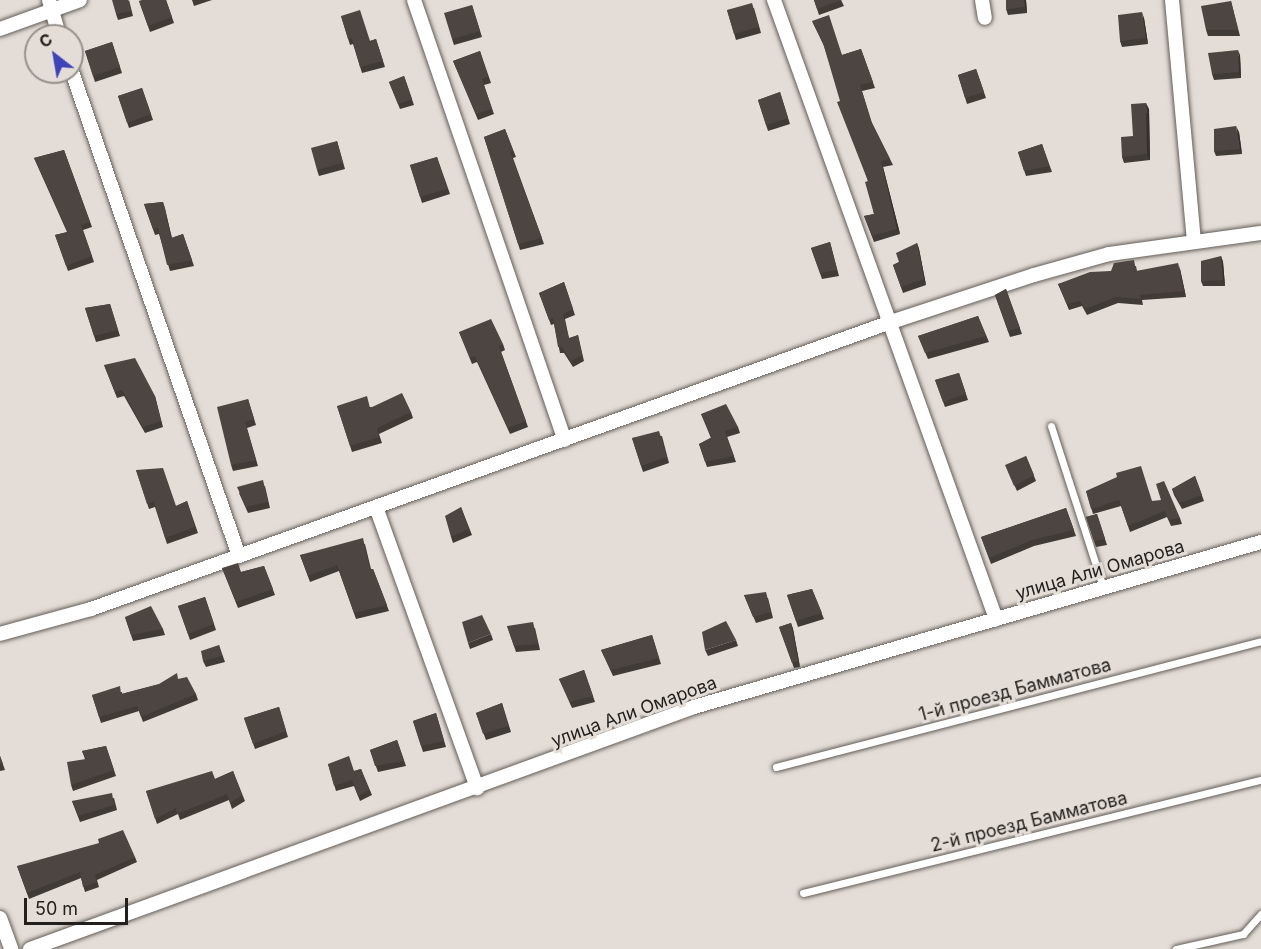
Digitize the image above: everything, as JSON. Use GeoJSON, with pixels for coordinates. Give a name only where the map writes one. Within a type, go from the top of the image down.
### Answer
{"type":"FeatureCollection","features":[{"type":"Feature","properties":{"kind":"street"},"geometry":{"type":"LineString","coordinates":[[0,29],[50,5],[80,0]]}},
{"type":"Feature","properties":{"kind":"street"},"geometry":{"type":"LineString","coordinates":[[414,0],[566,440]]}},
{"type":"Feature","properties":{"kind":"street"},"geometry":{"type":"LineString","coordinates":[[774,0],[996,619]]}},
{"type":"Feature","properties":{"kind":"street"},"geometry":{"type":"LineString","coordinates":[[982,0],[985,18]]}},
{"type":"Feature","properties":{"kind":"street"},"geometry":{"type":"LineString","coordinates":[[1172,0],[1194,241]]}},
{"type":"Feature","properties":{"kind":"street"},"geometry":{"type":"LineString","coordinates":[[50,5],[56,24]]}},
{"type":"Feature","properties":{"kind":"street"},"geometry":{"type":"LineString","coordinates":[[76,84],[239,556]]}},
{"type":"Feature","properties":{"kind":"street"},"geometry":{"type":"LineString","coordinates":[[0,634],[91,609],[566,440],[888,322],[1109,254],[1261,233]]}},
{"type":"Feature","properties":{"kind":"street"},"geometry":{"type":"LineString","coordinates":[[376,507],[477,789]]}},
{"type":"Feature","properties":{"kind":"street","name":"улица Али Омарова"},"geometry":{"type":"LineString","coordinates":[[30,949],[477,789],[694,707],[1103,586],[1261,543]]}},
{"type":"Feature","properties":{"kind":"street"},"geometry":{"type":"LineString","coordinates":[[0,918],[11,949]]}},
{"type":"Feature","properties":{"kind":"lane"},"geometry":{"type":"LineString","coordinates":[[1051,426],[1103,586]]}},
{"type":"Feature","properties":{"kind":"lane","name":"1-й проезд Бамматова"},"geometry":{"type":"LineString","coordinates":[[776,767],[1261,641]]}},
{"type":"Feature","properties":{"kind":"lane","name":"2-й проезд Бамматова"},"geometry":{"type":"LineString","coordinates":[[803,893],[1261,780]]}},
{"type":"Feature","properties":{"kind":"lane"},"geometry":{"type":"LineString","coordinates":[[1176,949],[1243,934],[1261,914]]}},
{"type":"Feature","properties":{"kind":"building"},"geometry":{"type":"Polygon","coordinates":[[[112,0],[128,0],[131,11],[116,14],[112,0]]]}},
{"type":"Feature","properties":{"kind":"building"},"geometry":{"type":"Polygon","coordinates":[[[166,0],[172,17],[148,26],[139,1],[166,0]]]}},
{"type":"Feature","properties":{"kind":"building"},"geometry":{"type":"Polygon","coordinates":[[[814,0],[842,0],[817,9],[814,0]]]}},
{"type":"Feature","properties":{"kind":"building"},"geometry":{"type":"Polygon","coordinates":[[[1006,0],[1024,0],[1025,7],[1006,9],[1006,0]]]}},
{"type":"Feature","properties":{"kind":"building"},"geometry":{"type":"Polygon","coordinates":[[[1231,1],[1238,30],[1206,30],[1201,6],[1231,1]]]}},
{"type":"Feature","properties":{"kind":"building"},"geometry":{"type":"Polygon","coordinates":[[[752,3],[759,27],[734,34],[727,10],[752,3]]]}},
{"type":"Feature","properties":{"kind":"building"},"geometry":{"type":"Polygon","coordinates":[[[472,5],[480,31],[452,39],[444,13],[472,5]]]}},
{"type":"Feature","properties":{"kind":"building"},"geometry":{"type":"Polygon","coordinates":[[[360,10],[370,41],[376,39],[383,61],[360,67],[352,38],[348,39],[341,16],[360,10]]]}},
{"type":"Feature","properties":{"kind":"building"},"geometry":{"type":"Polygon","coordinates":[[[1142,12],[1146,38],[1120,41],[1118,15],[1142,12]]]}},
{"type":"Feature","properties":{"kind":"building"},"geometry":{"type":"Polygon","coordinates":[[[829,15],[842,55],[861,49],[873,82],[860,85],[871,121],[890,159],[881,161],[897,229],[872,236],[864,216],[874,214],[865,182],[868,181],[837,102],[840,101],[823,43],[812,21],[829,15]]]}},
{"type":"Feature","properties":{"kind":"building"},"geometry":{"type":"Polygon","coordinates":[[[112,42],[120,67],[93,76],[85,51],[112,42]]]}},
{"type":"Feature","properties":{"kind":"building"},"geometry":{"type":"Polygon","coordinates":[[[1238,50],[1239,72],[1212,74],[1208,53],[1238,50]]]}},
{"type":"Feature","properties":{"kind":"building"},"geometry":{"type":"Polygon","coordinates":[[[480,51],[488,77],[482,79],[492,109],[476,114],[453,61],[480,51]]]}},
{"type":"Feature","properties":{"kind":"building"},"geometry":{"type":"Polygon","coordinates":[[[976,69],[984,92],[965,98],[958,75],[976,69]]]}},
{"type":"Feature","properties":{"kind":"building"},"geometry":{"type":"Polygon","coordinates":[[[404,76],[412,99],[398,104],[389,82],[404,76]]]}},
{"type":"Feature","properties":{"kind":"building"},"geometry":{"type":"Polygon","coordinates":[[[142,88],[151,114],[127,123],[118,96],[142,88]]]}},
{"type":"Feature","properties":{"kind":"building"},"geometry":{"type":"Polygon","coordinates":[[[780,92],[788,118],[766,125],[758,100],[780,92]]]}},
{"type":"Feature","properties":{"kind":"building"},"geometry":{"type":"Polygon","coordinates":[[[1146,103],[1147,154],[1122,157],[1121,137],[1133,136],[1131,104],[1146,103]]]}},
{"type":"Feature","properties":{"kind":"building"},"geometry":{"type":"Polygon","coordinates":[[[1236,126],[1240,149],[1214,151],[1214,129],[1236,126]]]}},
{"type":"Feature","properties":{"kind":"building"},"geometry":{"type":"Polygon","coordinates":[[[505,129],[513,151],[510,152],[542,238],[518,244],[484,137],[505,129]]]}},
{"type":"Feature","properties":{"kind":"building"},"geometry":{"type":"Polygon","coordinates":[[[337,141],[343,163],[317,170],[311,148],[337,141]]]}},
{"type":"Feature","properties":{"kind":"building"},"geometry":{"type":"Polygon","coordinates":[[[1042,144],[1049,166],[1024,171],[1018,152],[1042,144]]]}},
{"type":"Feature","properties":{"kind":"building"},"geometry":{"type":"Polygon","coordinates":[[[64,150],[90,222],[81,225],[92,256],[66,266],[55,235],[68,232],[34,158],[64,150]]]}},
{"type":"Feature","properties":{"kind":"building"},"geometry":{"type":"Polygon","coordinates":[[[437,157],[447,189],[420,197],[410,165],[437,157]]]}},
{"type":"Feature","properties":{"kind":"building"},"geometry":{"type":"Polygon","coordinates":[[[163,202],[171,238],[183,234],[192,260],[167,265],[158,228],[153,229],[144,204],[163,202]]]}},
{"type":"Feature","properties":{"kind":"building"},"geometry":{"type":"Polygon","coordinates":[[[830,242],[837,270],[820,273],[811,248],[830,242]]]}},
{"type":"Feature","properties":{"kind":"building"},"geometry":{"type":"Polygon","coordinates":[[[917,243],[924,279],[901,287],[893,265],[899,262],[896,253],[917,243]]]}},
{"type":"Feature","properties":{"kind":"building"},"geometry":{"type":"Polygon","coordinates":[[[1221,256],[1223,280],[1201,281],[1201,261],[1221,256]]]}},
{"type":"Feature","properties":{"kind":"building"},"geometry":{"type":"Polygon","coordinates":[[[1134,260],[1136,271],[1178,263],[1184,291],[1140,295],[1141,299],[1116,297],[1085,309],[1080,301],[1067,304],[1058,284],[1090,272],[1111,271],[1114,263],[1134,260]]]}},
{"type":"Feature","properties":{"kind":"building"},"geometry":{"type":"Polygon","coordinates":[[[564,282],[573,309],[563,314],[569,339],[578,335],[582,355],[571,361],[562,347],[558,347],[553,318],[549,320],[539,293],[564,282]]]}},
{"type":"Feature","properties":{"kind":"building"},"geometry":{"type":"Polygon","coordinates":[[[1006,289],[1020,328],[1008,331],[995,295],[1006,289]]]}},
{"type":"Feature","properties":{"kind":"building"},"geometry":{"type":"Polygon","coordinates":[[[110,304],[118,330],[94,336],[85,308],[110,304]]]}},
{"type":"Feature","properties":{"kind":"building"},"geometry":{"type":"Polygon","coordinates":[[[978,316],[986,336],[925,353],[918,336],[978,316]]]}},
{"type":"Feature","properties":{"kind":"building"},"geometry":{"type":"Polygon","coordinates":[[[491,319],[503,344],[499,346],[526,421],[508,428],[475,356],[470,358],[459,332],[491,319]]]}},
{"type":"Feature","properties":{"kind":"building"},"geometry":{"type":"Polygon","coordinates":[[[135,358],[155,396],[161,421],[143,427],[122,390],[115,392],[104,365],[135,358]]]}},
{"type":"Feature","properties":{"kind":"building"},"geometry":{"type":"Polygon","coordinates":[[[959,373],[966,394],[943,402],[935,380],[959,373]]]}},
{"type":"Feature","properties":{"kind":"building"},"geometry":{"type":"Polygon","coordinates":[[[402,393],[411,412],[377,428],[379,437],[350,446],[337,406],[367,396],[370,408],[402,393]]]}},
{"type":"Feature","properties":{"kind":"building"},"geometry":{"type":"Polygon","coordinates":[[[248,399],[254,419],[245,422],[256,460],[231,465],[217,407],[248,399]]]}},
{"type":"Feature","properties":{"kind":"building"},"geometry":{"type":"Polygon","coordinates":[[[726,404],[738,427],[725,431],[734,456],[705,462],[699,444],[712,437],[701,414],[726,404]]]}},
{"type":"Feature","properties":{"kind":"building"},"geometry":{"type":"Polygon","coordinates":[[[659,431],[667,457],[641,466],[632,438],[659,431]]]}},
{"type":"Feature","properties":{"kind":"building"},"geometry":{"type":"Polygon","coordinates":[[[1026,456],[1034,475],[1014,486],[1005,465],[1026,456]]]}},
{"type":"Feature","properties":{"kind":"building"},"geometry":{"type":"Polygon","coordinates":[[[1141,466],[1152,501],[1161,500],[1156,484],[1164,481],[1180,518],[1169,520],[1165,511],[1128,526],[1119,500],[1091,509],[1086,491],[1117,477],[1116,473],[1141,466]]]}},
{"type":"Feature","properties":{"kind":"building"},"geometry":{"type":"Polygon","coordinates":[[[163,468],[176,506],[187,501],[195,527],[165,538],[154,501],[147,504],[136,470],[163,468]]]}},
{"type":"Feature","properties":{"kind":"building"},"geometry":{"type":"Polygon","coordinates":[[[1195,476],[1202,495],[1180,503],[1172,489],[1195,476]]]}},
{"type":"Feature","properties":{"kind":"building"},"geometry":{"type":"Polygon","coordinates":[[[263,480],[268,502],[246,507],[237,487],[263,480]]]}},
{"type":"Feature","properties":{"kind":"building"},"geometry":{"type":"Polygon","coordinates":[[[461,507],[469,529],[451,537],[445,516],[461,507]]]}},
{"type":"Feature","properties":{"kind":"building"},"geometry":{"type":"Polygon","coordinates":[[[1066,508],[1074,530],[1032,540],[989,558],[981,537],[1066,508]]]}},
{"type":"Feature","properties":{"kind":"building"},"geometry":{"type":"Polygon","coordinates":[[[1097,514],[1105,539],[1094,541],[1086,517],[1097,514]]]}},
{"type":"Feature","properties":{"kind":"building"},"geometry":{"type":"Polygon","coordinates":[[[363,538],[370,570],[373,569],[387,605],[354,613],[337,565],[308,576],[300,555],[363,538]]]}},
{"type":"Feature","properties":{"kind":"building"},"geometry":{"type":"Polygon","coordinates":[[[238,563],[241,572],[264,566],[273,589],[236,602],[222,568],[238,563]]]}},
{"type":"Feature","properties":{"kind":"building"},"geometry":{"type":"Polygon","coordinates":[[[812,589],[822,613],[796,621],[787,595],[812,589]]]}},
{"type":"Feature","properties":{"kind":"building"},"geometry":{"type":"Polygon","coordinates":[[[766,592],[771,612],[753,617],[744,595],[766,592]]]}},
{"type":"Feature","properties":{"kind":"building"},"geometry":{"type":"Polygon","coordinates":[[[205,597],[214,624],[188,634],[178,606],[205,597]]]}},
{"type":"Feature","properties":{"kind":"building"},"geometry":{"type":"Polygon","coordinates":[[[151,606],[163,629],[131,635],[125,617],[151,606]]]}},
{"type":"Feature","properties":{"kind":"building"},"geometry":{"type":"Polygon","coordinates":[[[482,615],[491,634],[468,643],[462,622],[482,615]]]}},
{"type":"Feature","properties":{"kind":"building"},"geometry":{"type":"Polygon","coordinates":[[[726,621],[736,640],[705,650],[702,632],[726,621]]]}},
{"type":"Feature","properties":{"kind":"building"},"geometry":{"type":"Polygon","coordinates":[[[533,622],[538,644],[514,646],[507,626],[533,622]]]}},
{"type":"Feature","properties":{"kind":"building"},"geometry":{"type":"Polygon","coordinates":[[[791,623],[798,661],[792,663],[779,627],[791,623]]]}},
{"type":"Feature","properties":{"kind":"building"},"geometry":{"type":"Polygon","coordinates":[[[652,635],[659,658],[611,670],[601,650],[652,635]]]}},
{"type":"Feature","properties":{"kind":"building"},"geometry":{"type":"Polygon","coordinates":[[[219,645],[222,656],[203,661],[201,651],[219,645]]]}},
{"type":"Feature","properties":{"kind":"building"},"geometry":{"type":"Polygon","coordinates":[[[584,670],[593,696],[570,702],[559,679],[584,670]]]}},
{"type":"Feature","properties":{"kind":"building"},"geometry":{"type":"Polygon","coordinates":[[[177,673],[178,679],[187,677],[196,694],[141,717],[137,706],[99,717],[92,695],[120,686],[121,694],[159,684],[177,673]]]}},
{"type":"Feature","properties":{"kind":"building"},"geometry":{"type":"Polygon","coordinates":[[[502,703],[508,726],[483,734],[476,713],[502,703]]]}},
{"type":"Feature","properties":{"kind":"building"},"geometry":{"type":"Polygon","coordinates":[[[279,707],[286,731],[253,744],[244,718],[279,707]]]}},
{"type":"Feature","properties":{"kind":"building"},"geometry":{"type":"Polygon","coordinates":[[[436,713],[444,741],[421,746],[413,721],[436,713]]]}},
{"type":"Feature","properties":{"kind":"building"},"geometry":{"type":"Polygon","coordinates":[[[397,740],[404,761],[375,766],[370,750],[397,740]]]}},
{"type":"Feature","properties":{"kind":"building"},"geometry":{"type":"Polygon","coordinates":[[[106,746],[114,770],[71,785],[67,762],[86,759],[82,751],[106,746]]]}},
{"type":"Feature","properties":{"kind":"building"},"geometry":{"type":"Polygon","coordinates":[[[349,756],[354,771],[361,769],[369,790],[358,796],[352,780],[334,786],[328,764],[349,756]]]}},
{"type":"Feature","properties":{"kind":"building"},"geometry":{"type":"Polygon","coordinates":[[[212,771],[215,779],[233,771],[242,795],[230,803],[227,794],[177,814],[176,808],[155,819],[146,791],[212,771]]]}},
{"type":"Feature","properties":{"kind":"building"},"geometry":{"type":"Polygon","coordinates":[[[112,793],[114,805],[78,816],[72,801],[112,793]]]}},
{"type":"Feature","properties":{"kind":"building"},"geometry":{"type":"Polygon","coordinates":[[[123,830],[135,857],[95,875],[97,882],[83,887],[80,872],[27,893],[17,866],[99,843],[98,839],[123,830]]]}}]}
